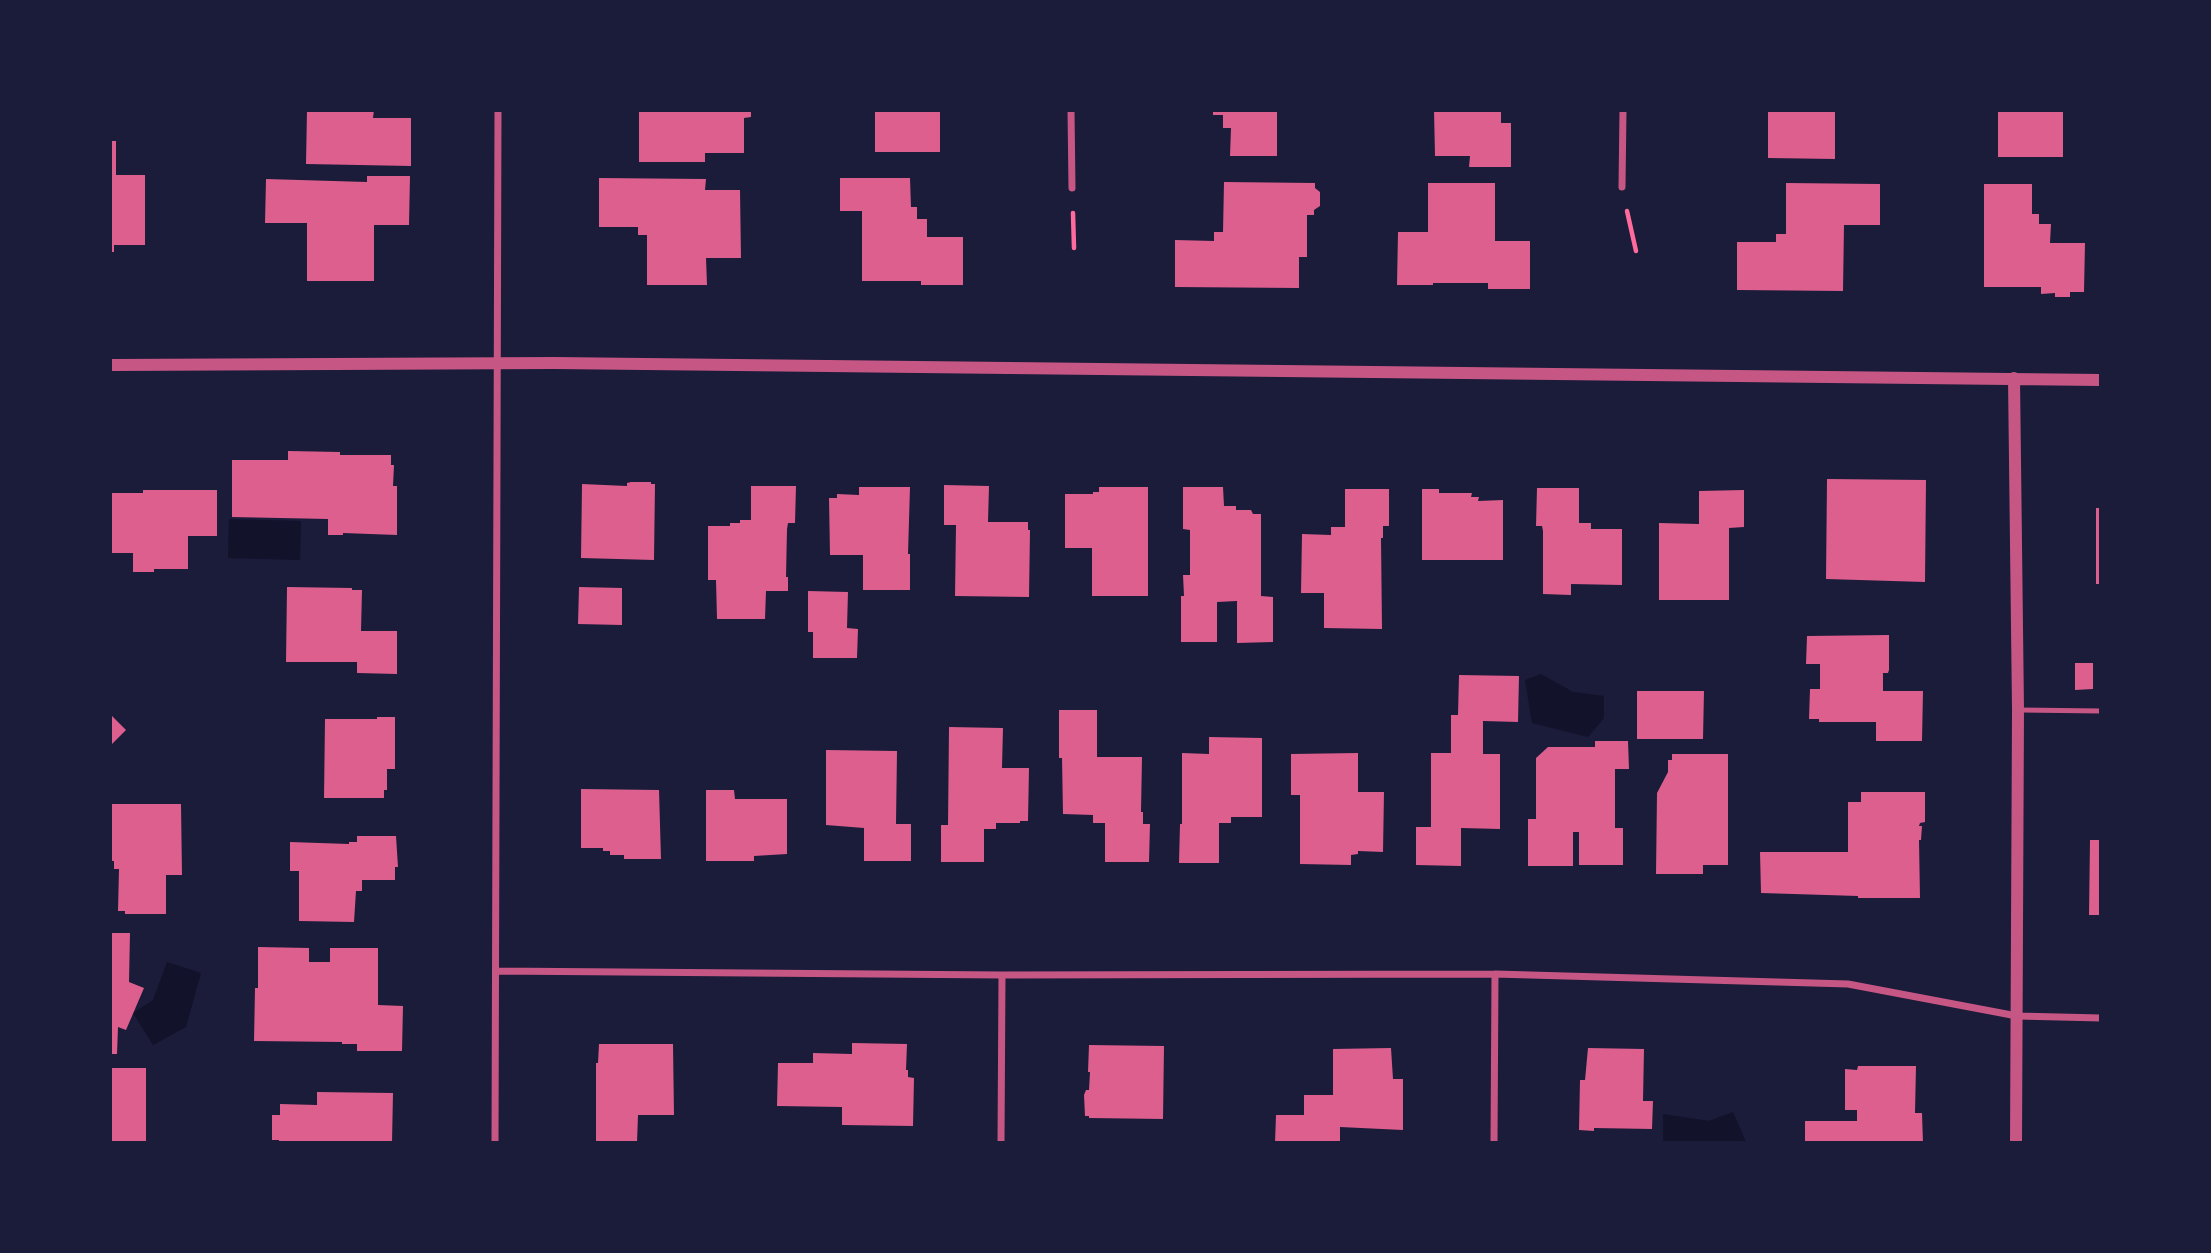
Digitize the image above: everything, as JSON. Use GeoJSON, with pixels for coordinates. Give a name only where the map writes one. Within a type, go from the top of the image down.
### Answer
{"type":"FeatureCollection","features":[{"type":"Feature","properties":{"kind":"street"},"geometry":{"type":"LineString","coordinates":[[495,1143],[498,110]]}},
{"type":"Feature","properties":{"kind":"street"},"geometry":{"type":"LineString","coordinates":[[1071,110],[1072,188]]}},
{"type":"Feature","properties":{"kind":"street"},"geometry":{"type":"LineString","coordinates":[[1622,187],[1623,110]]}},
{"type":"Feature","properties":{"kind":"street"},"geometry":{"type":"LineString","coordinates":[[110,365],[496,363],[2101,380]]}},
{"type":"Feature","properties":{"kind":"street"},"geometry":{"type":"LineString","coordinates":[[2014,378],[2018,710],[2016,1143]]}},
{"type":"Feature","properties":{"kind":"street"},"geometry":{"type":"LineString","coordinates":[[496,971],[1002,975],[1495,974],[1848,984],[2017,1016],[2101,1018]]}},
{"type":"Feature","properties":{"kind":"street"},"geometry":{"type":"LineString","coordinates":[[1494,1143],[1495,974]]}},
{"type":"Feature","properties":{"kind":"street"},"geometry":{"type":"LineString","coordinates":[[1001,1143],[1002,975]]}},
{"type":"Feature","properties":{"kind":"lane"},"geometry":{"type":"LineString","coordinates":[[2018,710],[2101,711]]}},
{"type":"Feature","properties":{"kind":"path"},"geometry":{"type":"LineString","coordinates":[[1622,187],[1636,251]]}},
{"type":"Feature","properties":{"kind":"path"},"geometry":{"type":"LineString","coordinates":[[1072,188],[1074,247]]}},
{"type":"Feature","properties":{"kind":"shaded area"},"geometry":{"type":"Polygon","coordinates":[[[229,519],[301,521],[300,560],[228,558],[229,519]]]}},
{"type":"Feature","properties":{"kind":"shaded area"},"geometry":{"type":"Polygon","coordinates":[[[1541,674],[1573,692],[1604,696],[1604,718],[1588,737],[1532,723],[1525,680],[1541,674]]]}},
{"type":"Feature","properties":{"kind":"shaded area"},"geometry":{"type":"Polygon","coordinates":[[[167,962],[201,973],[186,1027],[153,1045],[133,1013],[153,1000],[167,962]]]}},
{"type":"Feature","properties":{"kind":"shaded area"},"geometry":{"type":"Polygon","coordinates":[[[1733,1112],[1746,1142],[1744,1143],[1663,1143],[1663,1114],[1709,1121],[1733,1112]]]}},
{"type":"Feature","properties":{"kind":"building"},"geometry":{"type":"Polygon","coordinates":[[[307,110],[374,110],[373,118],[411,118],[411,166],[306,164],[307,110]]]}},
{"type":"Feature","properties":{"kind":"building"},"geometry":{"type":"Polygon","coordinates":[[[639,110],[751,110],[751,117],[744,118],[744,153],[705,153],[705,162],[639,162],[639,110]]]}},
{"type":"Feature","properties":{"kind":"building"},"geometry":{"type":"Polygon","coordinates":[[[875,110],[940,110],[940,152],[875,152],[875,110]]]}},
{"type":"Feature","properties":{"kind":"building"},"geometry":{"type":"Polygon","coordinates":[[[1213,110],[1277,110],[1277,156],[1230,156],[1231,128],[1223,128],[1223,115],[1213,115],[1213,110]]]}},
{"type":"Feature","properties":{"kind":"building"},"geometry":{"type":"Polygon","coordinates":[[[1434,110],[1501,110],[1501,123],[1511,123],[1511,167],[1469,167],[1470,156],[1435,156],[1434,110]]]}},
{"type":"Feature","properties":{"kind":"building"},"geometry":{"type":"Polygon","coordinates":[[[1768,110],[1835,110],[1835,159],[1768,158],[1768,110]]]}},
{"type":"Feature","properties":{"kind":"building"},"geometry":{"type":"Polygon","coordinates":[[[1998,110],[2063,110],[2063,157],[1998,157],[1998,110]]]}},
{"type":"Feature","properties":{"kind":"building"},"geometry":{"type":"Polygon","coordinates":[[[110,141],[116,141],[116,175],[145,175],[145,245],[114,245],[114,252],[110,252],[110,141]]]}},
{"type":"Feature","properties":{"kind":"building"},"geometry":{"type":"Polygon","coordinates":[[[367,176],[410,176],[409,225],[374,225],[374,281],[307,281],[307,223],[265,223],[266,179],[367,182],[367,176]]]}},
{"type":"Feature","properties":{"kind":"building"},"geometry":{"type":"Polygon","coordinates":[[[599,178],[706,179],[705,190],[740,190],[741,258],[706,258],[707,285],[647,285],[647,235],[638,235],[638,227],[599,227],[599,178]]]}},
{"type":"Feature","properties":{"kind":"building"},"geometry":{"type":"Polygon","coordinates":[[[840,178],[910,178],[911,207],[917,207],[917,219],[927,219],[927,237],[963,237],[963,285],[921,285],[921,281],[862,281],[862,211],[840,211],[840,178]]]}},
{"type":"Feature","properties":{"kind":"building"},"geometry":{"type":"Polygon","coordinates":[[[1224,182],[1315,183],[1315,188],[1320,192],[1320,206],[1314,210],[1314,215],[1307,215],[1307,257],[1299,257],[1299,288],[1175,287],[1175,240],[1214,241],[1214,232],[1223,232],[1224,182]]]}},
{"type":"Feature","properties":{"kind":"building"},"geometry":{"type":"Polygon","coordinates":[[[1428,183],[1495,183],[1495,241],[1530,241],[1530,289],[1488,289],[1488,283],[1397,285],[1398,232],[1428,232],[1428,183]]]}},
{"type":"Feature","properties":{"kind":"building"},"geometry":{"type":"Polygon","coordinates":[[[1786,183],[1880,184],[1880,225],[1844,225],[1843,291],[1737,290],[1737,242],[1776,242],[1776,234],[1786,234],[1786,183]]]}},
{"type":"Feature","properties":{"kind":"building"},"geometry":{"type":"Polygon","coordinates":[[[1984,184],[2032,184],[2032,214],[2039,214],[2039,224],[2051,224],[2050,243],[2085,243],[2084,292],[2070,292],[2070,297],[2055,297],[2055,293],[2041,294],[2041,287],[1984,287],[1984,184]]]}},
{"type":"Feature","properties":{"kind":"building"},"geometry":{"type":"Polygon","coordinates":[[[288,451],[391,455],[391,465],[394,465],[393,486],[397,486],[397,535],[328,535],[328,519],[232,517],[232,460],[288,460],[288,451]]]}},
{"type":"Feature","properties":{"kind":"building"},"geometry":{"type":"Polygon","coordinates":[[[1827,479],[1926,480],[1925,582],[1826,579],[1827,479]]]}},
{"type":"Feature","properties":{"kind":"building"},"geometry":{"type":"Polygon","coordinates":[[[627,483],[655,484],[654,560],[581,558],[582,484],[627,486],[627,483]]]}},
{"type":"Feature","properties":{"kind":"building"},"geometry":{"type":"Polygon","coordinates":[[[944,485],[989,486],[988,522],[1028,522],[1029,597],[955,596],[956,525],[944,525],[944,485]]]}},
{"type":"Feature","properties":{"kind":"building"},"geometry":{"type":"Polygon","coordinates":[[[751,486],[796,486],[795,523],[788,523],[787,529],[788,591],[766,591],[765,619],[717,619],[716,580],[708,580],[708,526],[730,526],[730,523],[740,523],[740,520],[751,520],[751,486]]]}},
{"type":"Feature","properties":{"kind":"building"},"geometry":{"type":"Polygon","coordinates":[[[859,487],[910,487],[910,590],[863,590],[863,555],[830,555],[829,498],[837,498],[837,494],[859,495],[859,487]]]}},
{"type":"Feature","properties":{"kind":"building"},"geometry":{"type":"Polygon","coordinates":[[[1099,487],[1148,487],[1148,596],[1092,596],[1092,548],[1065,548],[1065,494],[1093,494],[1099,492],[1099,487]]]}},
{"type":"Feature","properties":{"kind":"building"},"geometry":{"type":"Polygon","coordinates":[[[1183,487],[1223,487],[1224,506],[1236,506],[1236,510],[1251,510],[1253,514],[1261,514],[1261,596],[1273,597],[1273,642],[1237,643],[1237,601],[1217,602],[1217,642],[1181,642],[1183,575],[1190,575],[1190,530],[1183,529],[1183,487]]]}},
{"type":"Feature","properties":{"kind":"building"},"geometry":{"type":"Polygon","coordinates":[[[1537,488],[1579,488],[1579,523],[1591,523],[1591,529],[1622,529],[1622,585],[1571,584],[1571,595],[1543,594],[1543,531],[1542,526],[1536,526],[1537,488]]]}},
{"type":"Feature","properties":{"kind":"building"},"geometry":{"type":"Polygon","coordinates":[[[1345,489],[1389,489],[1389,526],[1383,526],[1381,538],[1382,629],[1324,628],[1324,593],[1301,593],[1302,534],[1331,535],[1331,527],[1345,527],[1345,489]]]}},
{"type":"Feature","properties":{"kind":"building"},"geometry":{"type":"Polygon","coordinates":[[[1422,489],[1439,489],[1439,493],[1472,493],[1471,497],[1479,497],[1478,501],[1503,500],[1503,560],[1422,560],[1422,489]]]}},
{"type":"Feature","properties":{"kind":"building"},"geometry":{"type":"Polygon","coordinates":[[[143,490],[217,490],[217,536],[188,536],[188,569],[133,572],[133,553],[110,553],[110,493],[143,493],[143,490]]]}},
{"type":"Feature","properties":{"kind":"building"},"geometry":{"type":"Polygon","coordinates":[[[1744,490],[1744,527],[1729,528],[1729,600],[1659,600],[1659,523],[1699,524],[1699,491],[1744,490]]]}},
{"type":"Feature","properties":{"kind":"building"},"geometry":{"type":"Polygon","coordinates":[[[2096,508],[2101,508],[2101,584],[2096,584],[2096,508]]]}},
{"type":"Feature","properties":{"kind":"building"},"geometry":{"type":"Polygon","coordinates":[[[287,587],[362,590],[361,631],[397,631],[397,674],[357,673],[357,662],[286,662],[287,587]]]}},
{"type":"Feature","properties":{"kind":"building"},"geometry":{"type":"Polygon","coordinates":[[[579,587],[622,588],[622,625],[578,624],[579,587]]]}},
{"type":"Feature","properties":{"kind":"building"},"geometry":{"type":"Polygon","coordinates":[[[808,591],[848,592],[847,628],[858,629],[857,658],[813,658],[813,632],[808,632],[808,591]]]}},
{"type":"Feature","properties":{"kind":"building"},"geometry":{"type":"Polygon","coordinates":[[[1889,635],[1889,670],[1888,673],[1883,673],[1883,691],[1923,691],[1922,741],[1876,741],[1876,722],[1819,722],[1819,719],[1809,719],[1810,689],[1820,689],[1820,664],[1806,664],[1807,636],[1889,635]]]}},
{"type":"Feature","properties":{"kind":"building"},"geometry":{"type":"Polygon","coordinates":[[[2075,663],[2093,663],[2093,689],[2075,690],[2075,663]]]}},
{"type":"Feature","properties":{"kind":"building"},"geometry":{"type":"Polygon","coordinates":[[[1459,675],[1519,676],[1518,722],[1483,721],[1483,754],[1500,754],[1500,829],[1461,828],[1461,866],[1416,865],[1416,827],[1431,827],[1431,753],[1451,753],[1451,715],[1458,715],[1459,675]]]}},
{"type":"Feature","properties":{"kind":"building"},"geometry":{"type":"Polygon","coordinates":[[[1637,691],[1704,691],[1703,739],[1637,739],[1637,691]]]}},
{"type":"Feature","properties":{"kind":"building"},"geometry":{"type":"Polygon","coordinates":[[[1059,710],[1097,710],[1097,757],[1142,757],[1141,812],[1143,824],[1150,824],[1149,862],[1105,862],[1105,823],[1093,823],[1093,815],[1063,814],[1059,710]]]}},
{"type":"Feature","properties":{"kind":"building"},"geometry":{"type":"Polygon","coordinates":[[[110,714],[126,730],[110,746],[110,714]]]}},
{"type":"Feature","properties":{"kind":"building"},"geometry":{"type":"Polygon","coordinates":[[[395,717],[395,769],[387,769],[387,790],[384,790],[384,798],[324,798],[325,719],[395,717]]]}},
{"type":"Feature","properties":{"kind":"building"},"geometry":{"type":"Polygon","coordinates":[[[949,727],[1003,728],[1002,768],[1029,768],[1028,821],[996,823],[996,829],[984,829],[984,862],[941,862],[941,825],[948,825],[949,727]]]}},
{"type":"Feature","properties":{"kind":"building"},"geometry":{"type":"Polygon","coordinates":[[[1209,737],[1262,738],[1262,817],[1231,817],[1231,823],[1219,823],[1219,863],[1179,863],[1182,753],[1209,754],[1209,737]]]}},
{"type":"Feature","properties":{"kind":"building"},"geometry":{"type":"Polygon","coordinates":[[[1595,741],[1628,741],[1629,769],[1615,769],[1615,828],[1623,828],[1623,865],[1579,865],[1579,832],[1573,832],[1573,866],[1528,866],[1528,819],[1536,819],[1536,758],[1548,747],[1595,747],[1595,741]]]}},
{"type":"Feature","properties":{"kind":"building"},"geometry":{"type":"Polygon","coordinates":[[[826,750],[897,751],[896,824],[911,824],[911,861],[864,861],[864,828],[826,825],[826,750]]]}},
{"type":"Feature","properties":{"kind":"building"},"geometry":{"type":"Polygon","coordinates":[[[1358,753],[1358,792],[1384,792],[1383,852],[1358,851],[1358,854],[1351,855],[1351,865],[1300,864],[1300,795],[1291,795],[1291,754],[1358,753]]]}},
{"type":"Feature","properties":{"kind":"building"},"geometry":{"type":"Polygon","coordinates":[[[1672,754],[1728,754],[1728,865],[1703,865],[1703,874],[1656,874],[1657,793],[1668,772],[1668,760],[1672,760],[1672,754]]]}},
{"type":"Feature","properties":{"kind":"building"},"geometry":{"type":"Polygon","coordinates":[[[581,789],[659,790],[661,859],[624,859],[624,855],[610,855],[610,851],[603,851],[603,848],[581,848],[581,789]]]}},
{"type":"Feature","properties":{"kind":"building"},"geometry":{"type":"Polygon","coordinates":[[[706,790],[734,790],[735,799],[787,799],[787,854],[754,856],[754,861],[706,861],[706,790]]]}},
{"type":"Feature","properties":{"kind":"building"},"geometry":{"type":"Polygon","coordinates":[[[1861,792],[1925,792],[1925,822],[1919,826],[1922,826],[1919,840],[1920,898],[1761,893],[1760,852],[1848,852],[1848,802],[1861,802],[1861,792]]]}},
{"type":"Feature","properties":{"kind":"building"},"geometry":{"type":"Polygon","coordinates":[[[110,804],[181,804],[182,875],[166,875],[166,914],[125,914],[125,911],[118,911],[119,869],[114,869],[114,861],[110,861],[110,804]]]}},
{"type":"Feature","properties":{"kind":"building"},"geometry":{"type":"Polygon","coordinates":[[[357,836],[396,836],[398,867],[395,867],[395,880],[362,880],[362,891],[356,891],[354,922],[299,921],[299,871],[290,871],[290,842],[349,844],[357,842],[357,836]]]}},
{"type":"Feature","properties":{"kind":"building"},"geometry":{"type":"Polygon","coordinates":[[[2090,840],[2101,840],[2101,915],[2089,915],[2090,840]]]}},
{"type":"Feature","properties":{"kind":"building"},"geometry":{"type":"Polygon","coordinates":[[[110,933],[130,933],[129,982],[144,988],[126,1030],[118,1027],[117,1054],[110,1054],[110,933]]]}},
{"type":"Feature","properties":{"kind":"building"},"geometry":{"type":"Polygon","coordinates":[[[258,947],[309,948],[309,962],[330,962],[330,948],[378,948],[378,1005],[403,1006],[402,1051],[357,1051],[357,1044],[342,1042],[254,1041],[258,947]]]}},
{"type":"Feature","properties":{"kind":"building"},"geometry":{"type":"Polygon","coordinates":[[[852,1043],[907,1044],[906,1070],[908,1077],[914,1078],[913,1126],[842,1125],[842,1107],[777,1106],[778,1063],[813,1063],[813,1053],[852,1054],[852,1043]]]}},
{"type":"Feature","properties":{"kind":"building"},"geometry":{"type":"Polygon","coordinates":[[[599,1044],[673,1044],[674,1115],[638,1115],[637,1143],[596,1143],[596,1063],[599,1044]]]}},
{"type":"Feature","properties":{"kind":"building"},"geometry":{"type":"Polygon","coordinates":[[[1089,1045],[1164,1046],[1163,1119],[1085,1116],[1084,1095],[1086,1090],[1089,1090],[1089,1045]]]}},
{"type":"Feature","properties":{"kind":"building"},"geometry":{"type":"Polygon","coordinates":[[[1391,1048],[1393,1079],[1403,1079],[1403,1130],[1340,1127],[1340,1143],[1275,1143],[1276,1115],[1304,1115],[1304,1095],[1333,1095],[1333,1049],[1391,1048]]]}},
{"type":"Feature","properties":{"kind":"building"},"geometry":{"type":"Polygon","coordinates":[[[1588,1048],[1644,1049],[1643,1101],[1653,1101],[1652,1129],[1579,1130],[1580,1080],[1585,1080],[1588,1048]]]}},
{"type":"Feature","properties":{"kind":"building"},"geometry":{"type":"Polygon","coordinates":[[[1858,1066],[1916,1066],[1915,1113],[1922,1113],[1923,1143],[1805,1143],[1805,1121],[1857,1121],[1857,1110],[1845,1110],[1845,1069],[1857,1070],[1858,1066]]]}},
{"type":"Feature","properties":{"kind":"building"},"geometry":{"type":"Polygon","coordinates":[[[110,1068],[146,1068],[146,1143],[110,1143],[110,1068]]]}},
{"type":"Feature","properties":{"kind":"building"},"geometry":{"type":"Polygon","coordinates":[[[317,1092],[393,1093],[392,1143],[279,1143],[279,1140],[272,1140],[272,1115],[280,1115],[280,1104],[317,1105],[317,1092]]]}}]}
